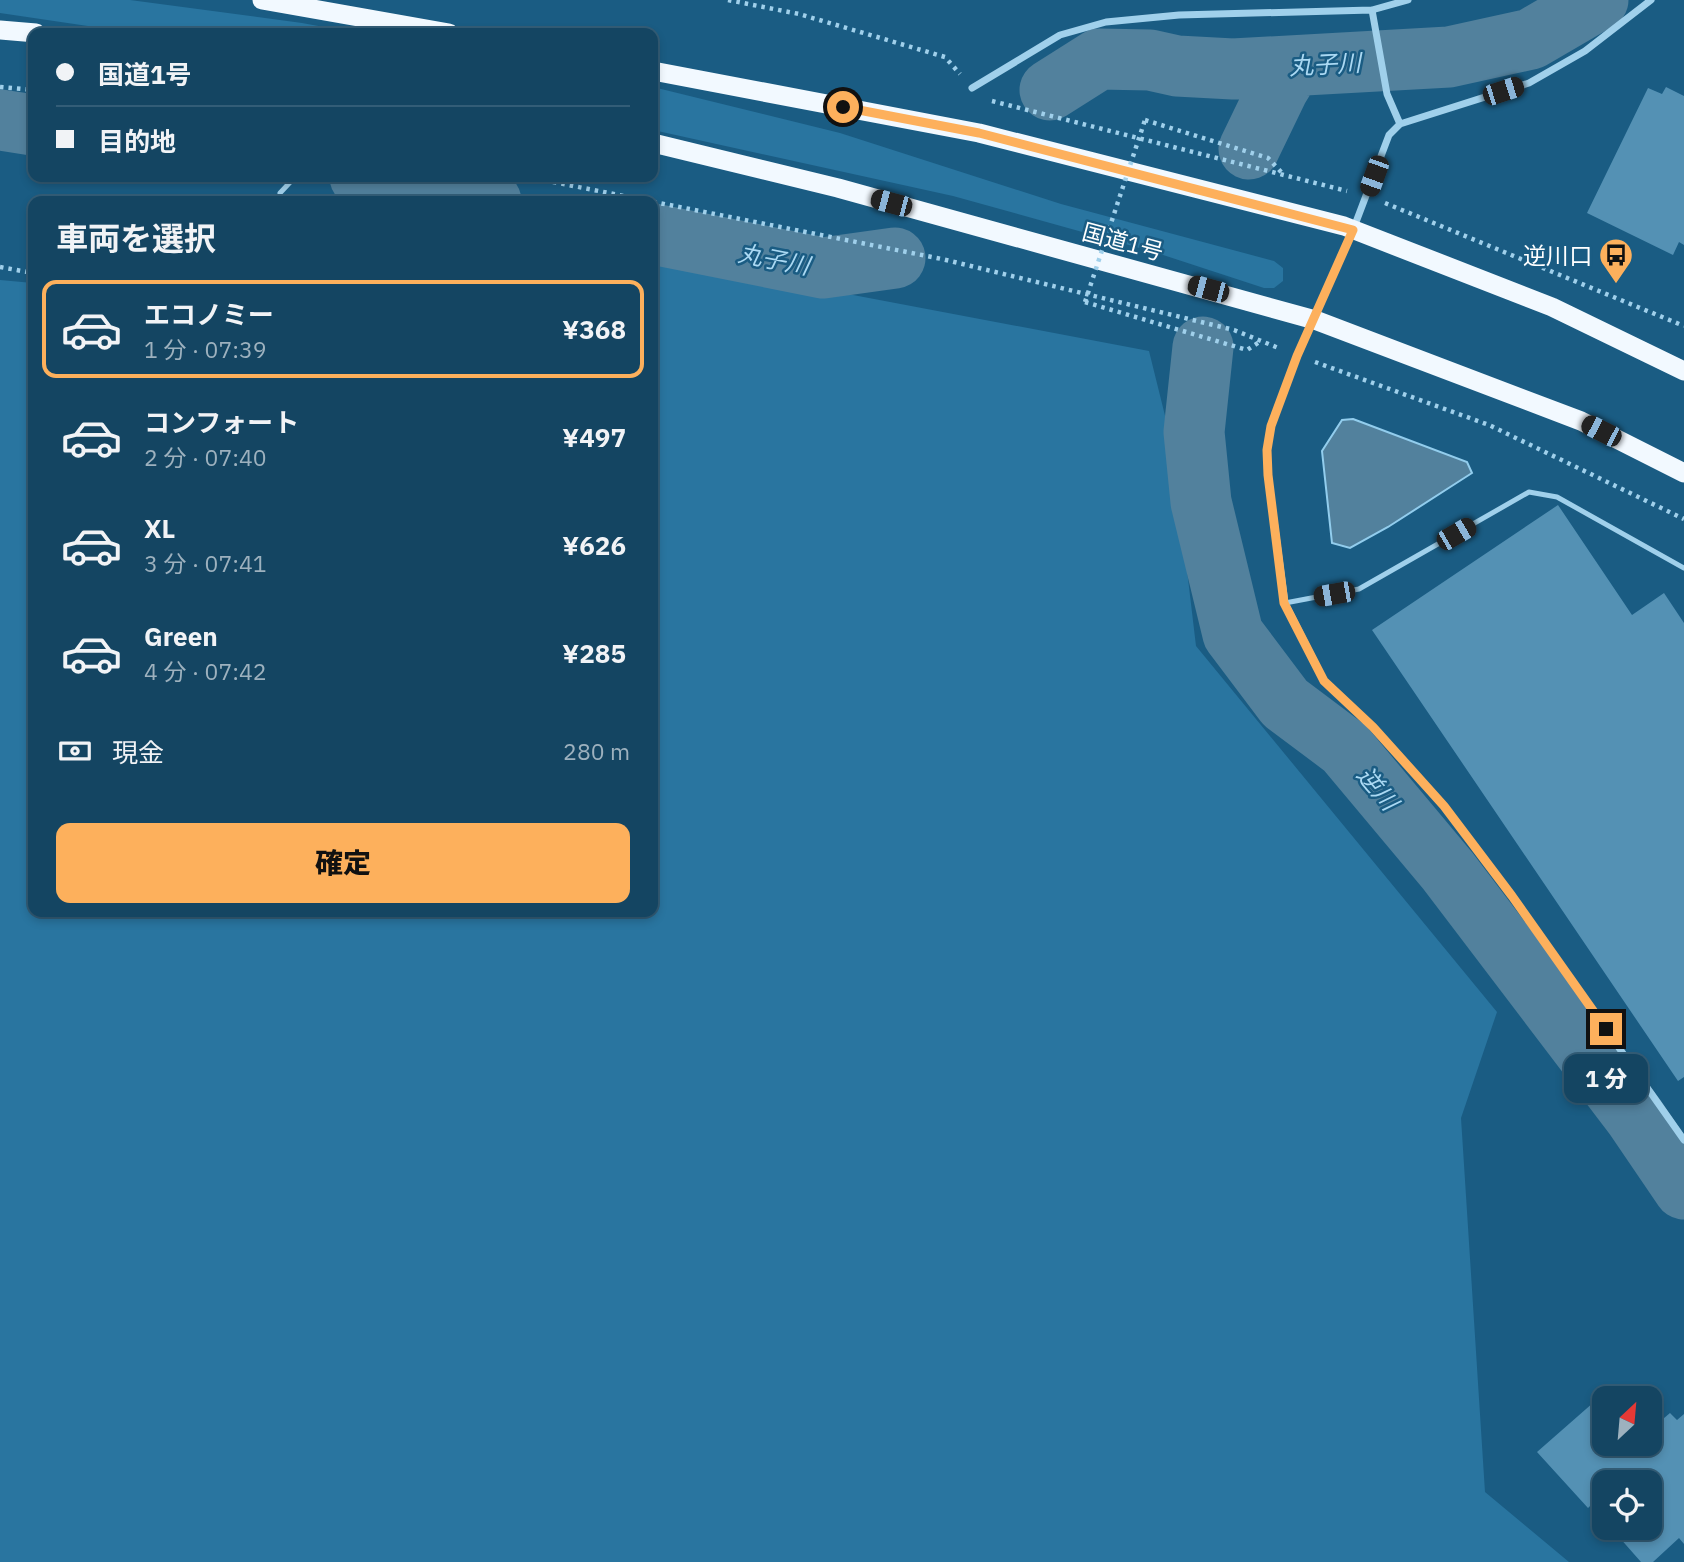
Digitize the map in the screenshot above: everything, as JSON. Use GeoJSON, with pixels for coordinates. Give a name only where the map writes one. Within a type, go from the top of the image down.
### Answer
{"type":"FeatureCollection","features":[{"type":"Feature","properties":{"kind":"highway"},"geometry":{"type":"LineString","coordinates":[[261,0],[421,28]]}},
{"type":"Feature","properties":{"kind":"highway"},"geometry":{"type":"LineString","coordinates":[[0,30],[28,32]]}},
{"type":"Feature","properties":{"kind":"highway"},"geometry":{"type":"LineString","coordinates":[[658,72],[979,133],[1353,230],[1552,307],[1684,370]]}},
{"type":"Feature","properties":{"kind":"highway","name":"国道1号"},"geometry":{"type":"LineString","coordinates":[[658,144],[838,188],[1315,320],[1581,421],[1684,473]]}},
{"type":"Feature","properties":{"kind":"street"},"geometry":{"type":"LineString","coordinates":[[972,88],[1060,35],[1107,22],[1179,16],[1373,10],[1408,0]]}},
{"type":"Feature","properties":{"kind":"street"},"geometry":{"type":"LineString","coordinates":[[1651,0],[1585,51],[1529,83],[1400,124],[1389,135],[1353,230],[1297,356],[1271,426],[1267,450],[1284,603],[1324,681],[1373,727],[1444,806],[1512,896],[1684,1140]]}},
{"type":"Feature","properties":{"kind":"street"},"geometry":{"type":"LineString","coordinates":[[1373,10],[1387,94],[1400,124]]}},
{"type":"Feature","properties":{"kind":"lane"},"geometry":{"type":"LineString","coordinates":[[280,193],[290,182]]}},
{"type":"Feature","properties":{"kind":"lane"},"geometry":{"type":"LineString","coordinates":[[1284,603],[1359,589],[1529,492],[1557,497],[1684,568]]}},
{"type":"Feature","properties":{"kind":"path"},"geometry":{"type":"LineString","coordinates":[[727,0],[799,14],[945,57],[980,98],[1367,196],[1684,326]]}},
{"type":"Feature","properties":{"kind":"path"},"geometry":{"type":"LineString","coordinates":[[0,87],[28,90]]}},
{"type":"Feature","properties":{"kind":"path"},"geometry":{"type":"LineString","coordinates":[[1261,341],[1247,350],[1085,302],[1145,120],[1268,158],[1283,175]]}},
{"type":"Feature","properties":{"kind":"path"},"geometry":{"type":"LineString","coordinates":[[553,182],[624,196]]}},
{"type":"Feature","properties":{"kind":"path"},"geometry":{"type":"LineString","coordinates":[[658,203],[942,259],[1234,330],[1297,356],[1489,425],[1684,519]]}},
{"type":"Feature","properties":{"kind":"path"},"geometry":{"type":"LineString","coordinates":[[0,267],[28,271]]}},
{"type":"Feature","properties":{"kind":"shaded area"},"geometry":{"type":"Polygon","coordinates":[[[0,0],[130,0],[330,28],[101,28],[0,13],[0,0]]]}},
{"type":"Feature","properties":{"kind":"shaded area"},"geometry":{"type":"Polygon","coordinates":[[[658,88],[840,133],[1061,204],[1274,261],[1283,268],[1283,281],[1274,288],[1264,288],[1154,252],[953,196],[658,131],[658,88]]]}},
{"type":"Feature","properties":{"kind":"shaded area"},"geometry":{"type":"Polygon","coordinates":[[[658,258],[1149,351],[1172,444],[1196,646],[1497,1012],[1461,1118],[1485,1492],[1569,1562],[0,1562],[0,280],[28,283],[28,917],[658,917],[658,258]]]}},
{"type":"Feature","properties":{"kind":"shaded area"},"geometry":{"type":"Polygon","coordinates":[[[1353,419],[1467,462],[1472,473],[1350,548],[1332,543],[1322,451],[1342,420],[1353,419]]]}},
{"type":"Feature","properties":{"kind":"building"},"geometry":{"type":"Polygon","coordinates":[[[1666,87],[1684,96],[1684,245],[1679,242],[1673,255],[1587,213],[1648,88],[1662,94],[1666,87]]]}},
{"type":"Feature","properties":{"kind":"building"},"geometry":{"type":"Polygon","coordinates":[[[1558,505],[1632,615],[1664,593],[1684,623],[1684,1077],[1678,1081],[1372,630],[1558,505]]]}},
{"type":"Feature","properties":{"kind":"building"},"geometry":{"type":"Polygon","coordinates":[[[1592,1404],[1592,1456],[1662,1456],[1662,1420],[1670,1413],[1677,1420],[1684,1414],[1684,1544],[1679,1538],[1653,1562],[1641,1562],[1622,1540],[1662,1540],[1662,1470],[1592,1470],[1592,1506],[1588,1508],[1537,1452],[1592,1404]]]}},
{"type":"Feature","properties":{"kind":"waterway","name":"丸子川"},"geometry":{"type":"LineString","coordinates":[[1050,90],[1099,59],[1150,60],[1177,66],[1233,69],[1449,57],[1531,39],[1598,0]]}},
{"type":"Feature","properties":{"kind":"waterway","name":"逆川"},"geometry":{"type":"LineString","coordinates":[[1249,149],[1292,66]]}},
{"type":"Feature","properties":{"kind":"waterway"},"geometry":{"type":"LineString","coordinates":[[0,120],[28,124]]}},
{"type":"Feature","properties":{"kind":"waterway"},"geometry":{"type":"LineString","coordinates":[[387,182],[464,196]]}},
{"type":"Feature","properties":{"kind":"waterway","name":"丸子川"},"geometry":{"type":"LineString","coordinates":[[658,235],[823,268],[895,258]]}},
{"type":"Feature","properties":{"kind":"waterway","name":"逆川"},"geometry":{"type":"LineString","coordinates":[[1203,347],[1194,432],[1201,502],[1233,634],[1285,703],[1345,748],[1448,871],[1635,1117],[1684,1189]]}},
{"type":"Feature","properties":{"kind":"place","name":"逆川口"},"geometry":{"type":"Point","coordinates":[1616,285]}},
{"type":"Feature","properties":{"kind":"route"},"geometry":{"type":"LineString","coordinates":[[843,107],[979,133],[1353,230],[1297,356],[1271,426],[1267,450],[1268,475],[1284,603],[1324,681],[1373,727],[1444,806],[1512,896],[1606,1029]]}}]}
